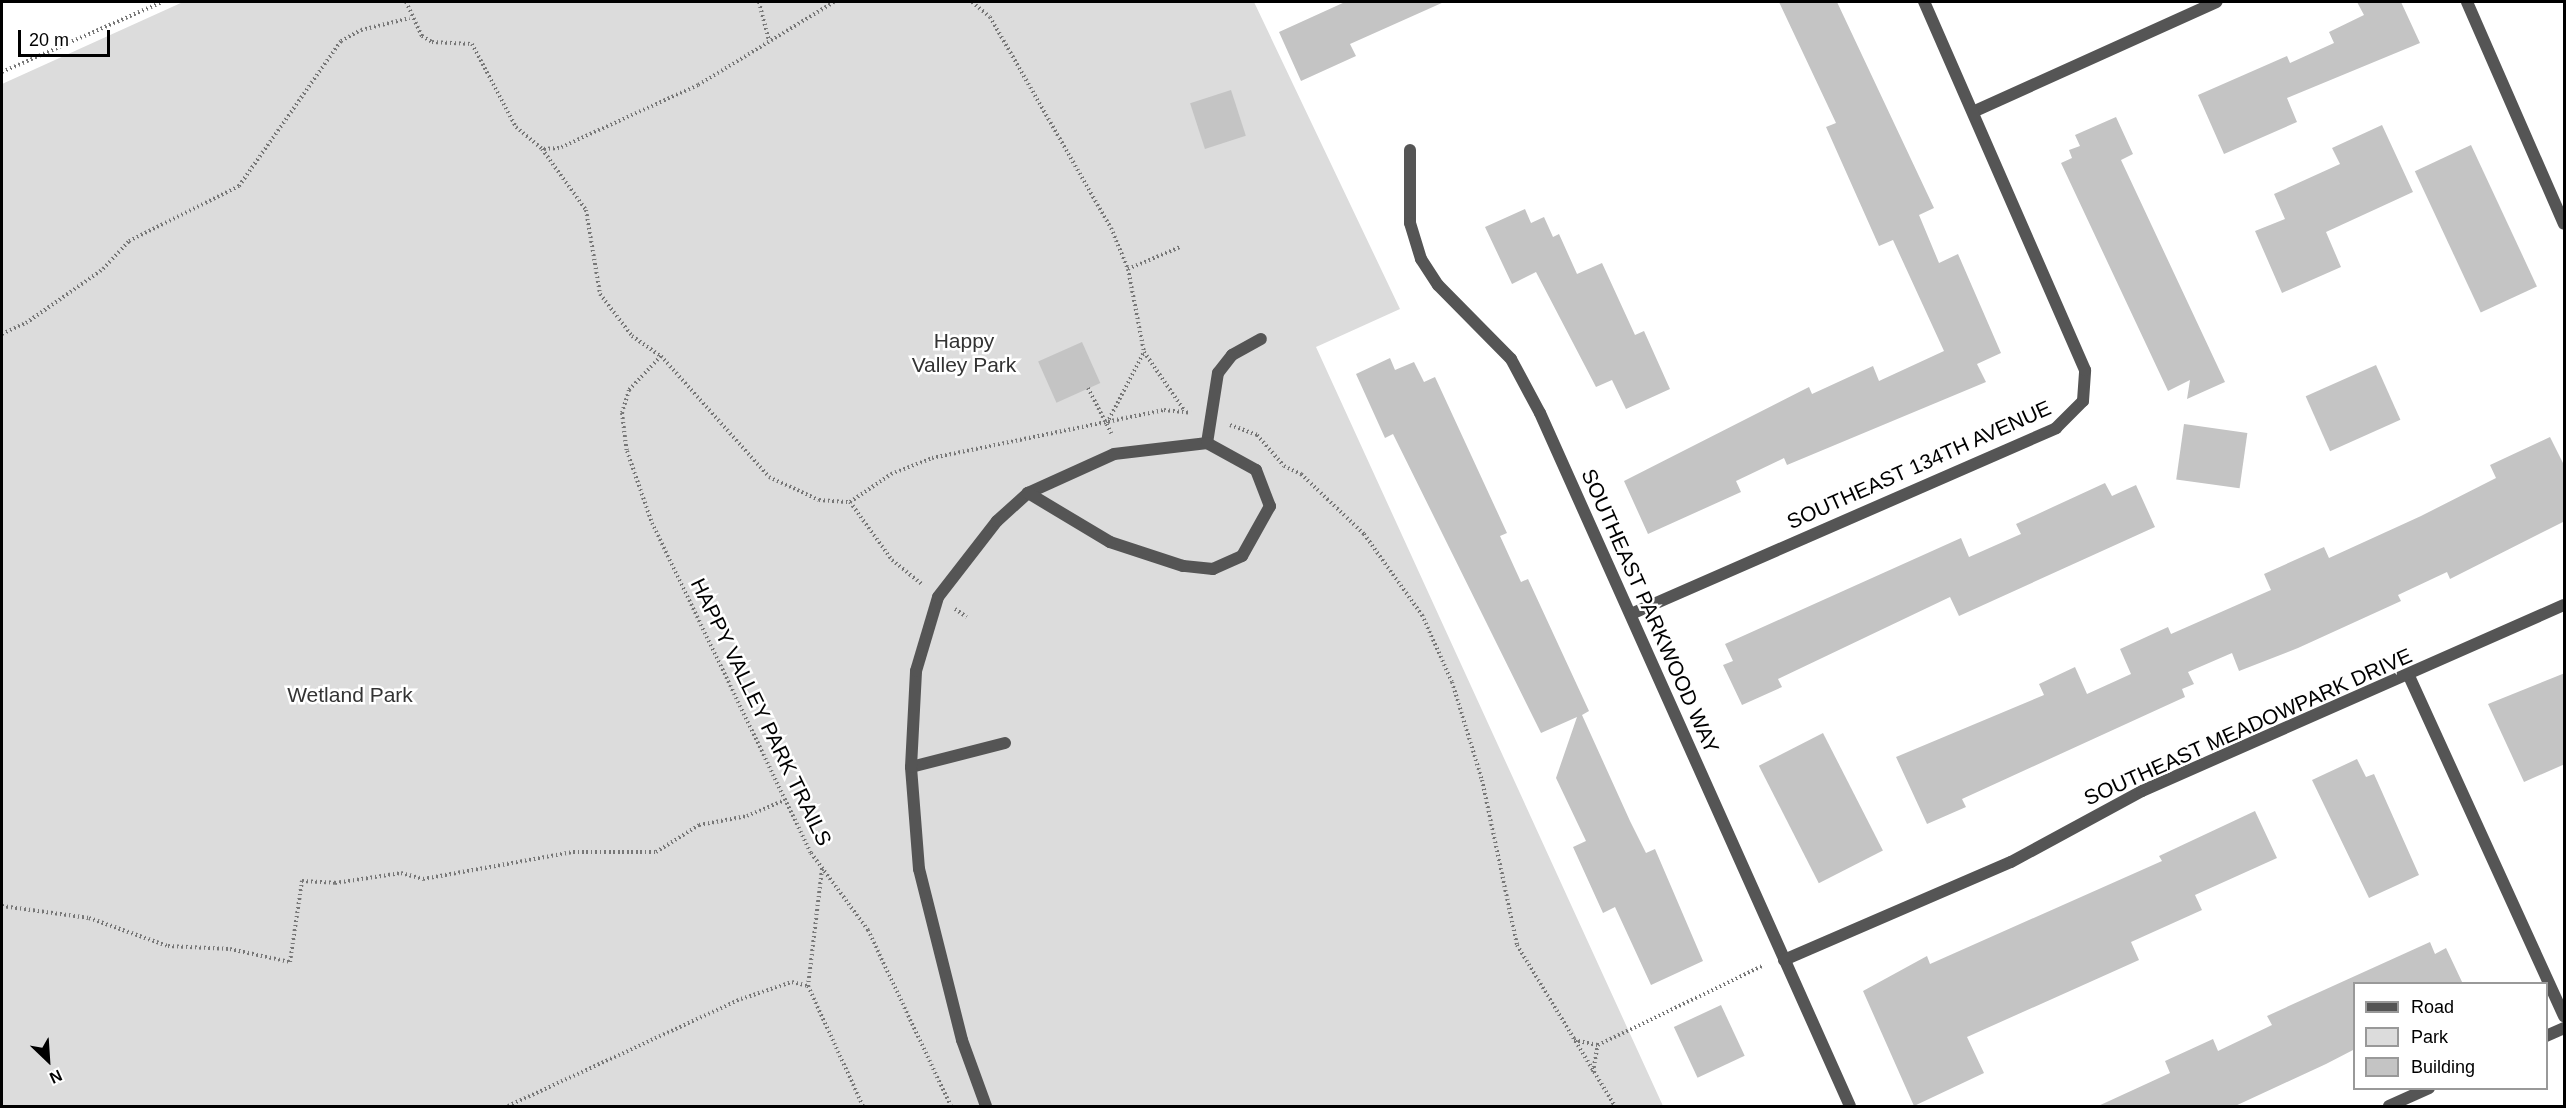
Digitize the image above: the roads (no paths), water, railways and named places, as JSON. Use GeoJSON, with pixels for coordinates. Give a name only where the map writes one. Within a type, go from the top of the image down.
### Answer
{"type":"FeatureCollection","features":[{"type":"Feature","properties":{"kind":"street","name":"SOUTHEAST 134TH AVENUE"},"geometry":{"type":"LineString","coordinates":[[1631,614],[2056,428],[2077,412],[2086,392],[2085,370],[1975,111],[1924,2]]}},
{"type":"Feature","properties":{"kind":"street"},"geometry":{"type":"LineString","coordinates":[[1975,111],[2216,2]]}},
{"type":"Feature","properties":{"kind":"street"},"geometry":{"type":"LineString","coordinates":[[2467,2],[2565,224]]}},
{"type":"Feature","properties":{"kind":"street","name":"SOUTHEAST PARKWOOD WAY"},"geometry":{"type":"LineString","coordinates":[[1410,150],[1410,223],[1421,259],[1438,285],[1511,359],[1631,614],[1850,1107]]}},
{"type":"Feature","properties":{"kind":"street"},"geometry":{"type":"LineString","coordinates":[[1207,443],[1213,419],[1218,373],[1232,355],[1261,339]]}},
{"type":"Feature","properties":{"kind":"street"},"geometry":{"type":"LineString","coordinates":[[986,1107],[962,1040],[919,869],[911,767],[916,671],[938,597],[997,521],[1028,493],[1114,453],[1207,443],[1256,470],[1270,506],[1242,556],[1213,569],[1183,566],[1110,542],[1028,493]]}},
{"type":"Feature","properties":{"kind":"street","name":"SOUTHEAST MEADOWPARK DRIVE"},"geometry":{"type":"LineString","coordinates":[[1783,958],[2011,862],[2142,791],[2409,676],[2565,605]]}},
{"type":"Feature","properties":{"kind":"street"},"geometry":{"type":"LineString","coordinates":[[2409,676],[2565,1016]]}},
{"type":"Feature","properties":{"kind":"street"},"geometry":{"type":"LineString","coordinates":[[911,767],[1005,742]]}},
{"type":"Feature","properties":{"kind":"street"},"geometry":{"type":"LineString","coordinates":[[2548,1036],[2565,1028]]}},
{"type":"Feature","properties":{"kind":"street"},"geometry":{"type":"LineString","coordinates":[[2389,1107],[2427,1090]]}},
{"type":"Feature","properties":{"kind":"park label","name":"Happy Valley Park"},"geometry":{"type":"Point","coordinates":[964,353]}},
{"type":"Feature","properties":{"kind":"park label","name":"Wetland Park"},"geometry":{"type":"Point","coordinates":[350,695]}}]}
